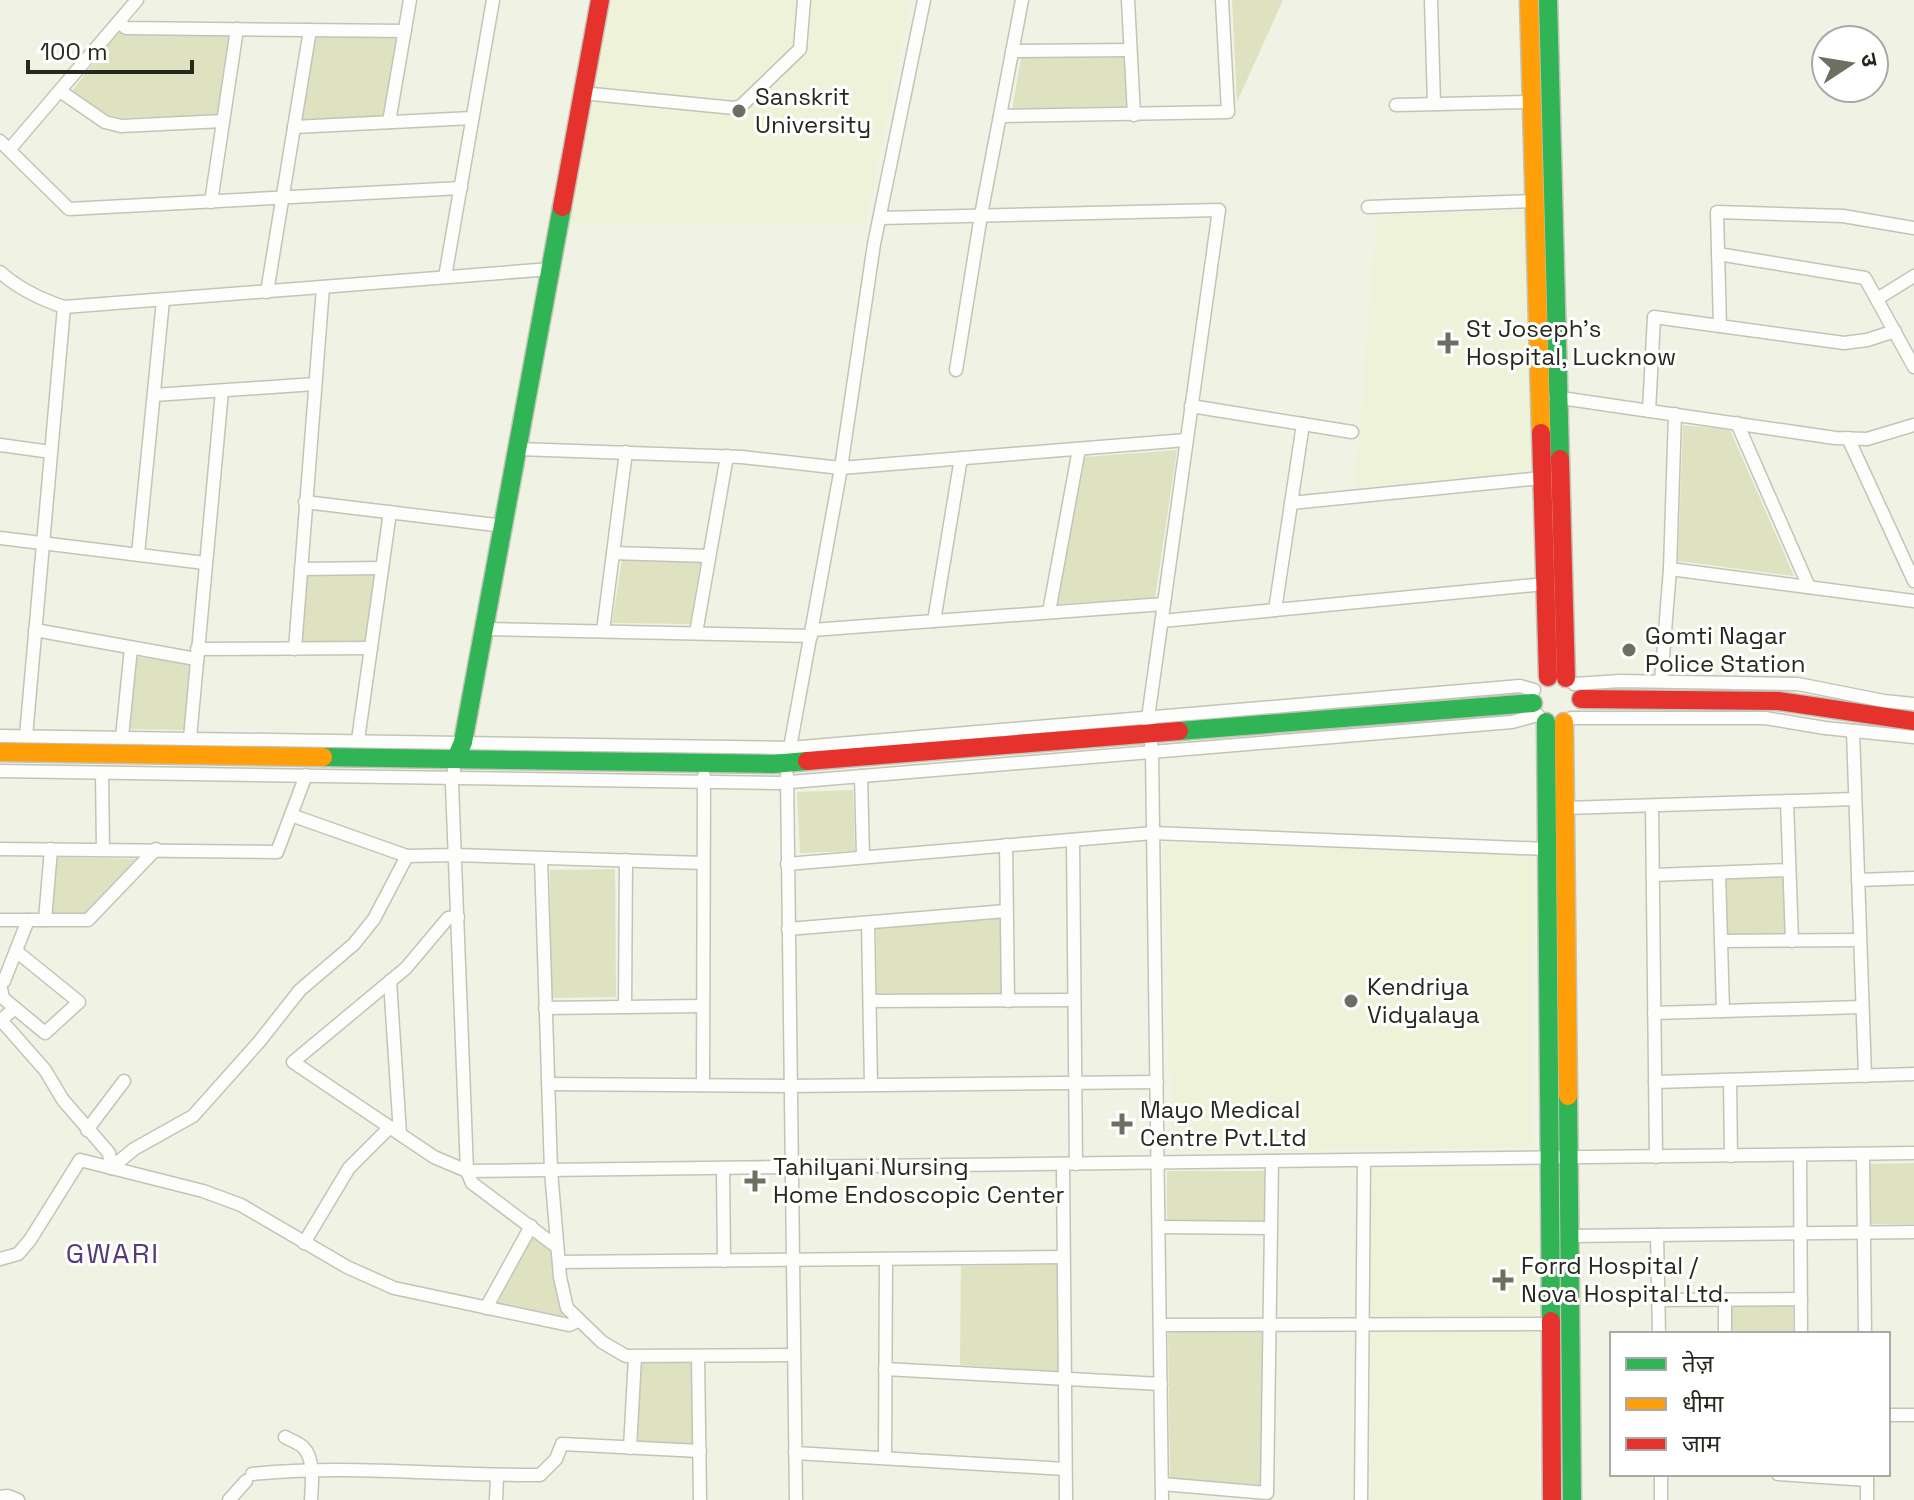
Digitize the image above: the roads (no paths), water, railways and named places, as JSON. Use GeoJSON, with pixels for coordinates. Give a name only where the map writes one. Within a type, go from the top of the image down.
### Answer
{"type":"FeatureCollection","features":[{"type":"Feature","properties":{"kind":"street"},"geometry":{"type":"LineString","coordinates":[[137,0],[60,91],[5,146],[69,209],[461,188]]}},
{"type":"Feature","properties":{"kind":"street"},"geometry":{"type":"LineString","coordinates":[[389,122],[410,0]]}},
{"type":"Feature","properties":{"kind":"street"},"geometry":{"type":"LineString","coordinates":[[445,277],[493,0]]}},
{"type":"Feature","properties":{"kind":"street"},"geometry":{"type":"LineString","coordinates":[[456,755],[485,629],[499,525],[519,449],[589,0]]}},
{"type":"Feature","properties":{"kind":"street"},"geometry":{"type":"LineString","coordinates":[[557,1247],[472,1183],[467,1171],[455,855],[456,755],[546,269],[600,0]]}},
{"type":"Feature","properties":{"kind":"street"},"geometry":{"type":"LineString","coordinates":[[582,93],[734,108],[741,106],[800,49],[804,0]]}},
{"type":"Feature","properties":{"kind":"street"},"geometry":{"type":"LineString","coordinates":[[796,1500],[789,1086],[788,765],[841,468],[880,218],[924,0]]}},
{"type":"Feature","properties":{"kind":"street"},"geometry":{"type":"LineString","coordinates":[[956,370],[981,215],[1022,0]]}},
{"type":"Feature","properties":{"kind":"street"},"geometry":{"type":"LineString","coordinates":[[1128,0],[1134,115]]}},
{"type":"Feature","properties":{"kind":"street"},"geometry":{"type":"LineString","coordinates":[[1000,116],[1228,112],[1222,0]]}},
{"type":"Feature","properties":{"kind":"street"},"geometry":{"type":"LineString","coordinates":[[1431,0],[1434,104]]}},
{"type":"Feature","properties":{"kind":"street"},"geometry":{"type":"LineString","coordinates":[[1529,0],[1545,584],[1565,808],[1572,1500]]}},
{"type":"Feature","properties":{"kind":"street"},"geometry":{"type":"LineString","coordinates":[[1548,0],[1558,397],[1555,701],[1546,849],[1552,1500]]}},
{"type":"Feature","properties":{"kind":"street"},"geometry":{"type":"LineString","coordinates":[[119,22],[126,28],[405,31]]}},
{"type":"Feature","properties":{"kind":"street"},"geometry":{"type":"LineString","coordinates":[[211,202],[237,29]]}},
{"type":"Feature","properties":{"kind":"street"},"geometry":{"type":"LineString","coordinates":[[267,292],[310,30]]}},
{"type":"Feature","properties":{"kind":"street"},"geometry":{"type":"LineString","coordinates":[[1012,51],[1130,50]]}},
{"type":"Feature","properties":{"kind":"street"},"geometry":{"type":"LineString","coordinates":[[60,91],[105,122],[121,126],[223,121]]}},
{"type":"Feature","properties":{"kind":"street"},"geometry":{"type":"LineString","coordinates":[[1396,105],[1531,102]]}},
{"type":"Feature","properties":{"kind":"street"},"geometry":{"type":"LineString","coordinates":[[294,127],[472,118]]}},
{"type":"Feature","properties":{"kind":"street"},"geometry":{"type":"LineString","coordinates":[[1368,207],[1533,201]]}},
{"type":"Feature","properties":{"kind":"street"},"geometry":{"type":"LineString","coordinates":[[880,218],[1219,210],[1164,604],[1150,735],[1162,1500]]}},
{"type":"Feature","properties":{"kind":"street"},"geometry":{"type":"LineString","coordinates":[[1720,326],[1717,212],[1843,216],[1914,228]]}},
{"type":"Feature","properties":{"kind":"street"},"geometry":{"type":"LineString","coordinates":[[1718,254],[1865,278],[1912,357]]}},
{"type":"Feature","properties":{"kind":"street"},"geometry":{"type":"LineString","coordinates":[[0,272],[12,283],[42,300],[64,307],[546,269]]}},
{"type":"Feature","properties":{"kind":"street"},"geometry":{"type":"LineString","coordinates":[[1877,299],[1914,276]]}},
{"type":"Feature","properties":{"kind":"street"},"geometry":{"type":"LineString","coordinates":[[295,649],[323,287]]}},
{"type":"Feature","properties":{"kind":"street"},"geometry":{"type":"LineString","coordinates":[[138,554],[163,300]]}},
{"type":"Feature","properties":{"kind":"street"},"geometry":{"type":"LineString","coordinates":[[26,736],[64,307]]}},
{"type":"Feature","properties":{"kind":"street"},"geometry":{"type":"LineString","coordinates":[[1649,411],[1654,317],[1844,343],[1895,331]]}},
{"type":"Feature","properties":{"kind":"street"},"geometry":{"type":"LineString","coordinates":[[154,395],[315,384]]}},
{"type":"Feature","properties":{"kind":"street"},"geometry":{"type":"LineString","coordinates":[[190,738],[222,391]]}},
{"type":"Feature","properties":{"kind":"street"},"geometry":{"type":"LineString","coordinates":[[1539,395],[1848,438],[1867,439],[1914,425]]}},
{"type":"Feature","properties":{"kind":"street"},"geometry":{"type":"LineString","coordinates":[[1191,406],[1352,432]]}},
{"type":"Feature","properties":{"kind":"street"},"geometry":{"type":"LineString","coordinates":[[1661,681],[1670,569],[1675,414]]}},
{"type":"Feature","properties":{"kind":"street"},"geometry":{"type":"LineString","coordinates":[[1737,423],[1809,587]]}},
{"type":"Feature","properties":{"kind":"street"},"geometry":{"type":"LineString","coordinates":[[1275,610],[1303,424]]}},
{"type":"Feature","properties":{"kind":"street"},"geometry":{"type":"LineString","coordinates":[[1848,438],[1914,581]]}},
{"type":"Feature","properties":{"kind":"street"},"geometry":{"type":"LineString","coordinates":[[519,449],[727,456],[841,468],[1186,440]]}},
{"type":"Feature","properties":{"kind":"street"},"geometry":{"type":"LineString","coordinates":[[0,445],[51,452]]}},
{"type":"Feature","properties":{"kind":"street"},"geometry":{"type":"LineString","coordinates":[[1049,612],[1079,449]]}},
{"type":"Feature","properties":{"kind":"street"},"geometry":{"type":"LineString","coordinates":[[603,631],[626,452]]}},
{"type":"Feature","properties":{"kind":"street"},"geometry":{"type":"LineString","coordinates":[[696,633],[727,456]]}},
{"type":"Feature","properties":{"kind":"street"},"geometry":{"type":"LineString","coordinates":[[934,621],[961,458]]}},
{"type":"Feature","properties":{"kind":"street"},"geometry":{"type":"LineString","coordinates":[[1291,503],[1541,478]]}},
{"type":"Feature","properties":{"kind":"street"},"geometry":{"type":"LineString","coordinates":[[305,502],[499,525]]}},
{"type":"Feature","properties":{"kind":"street"},"geometry":{"type":"LineString","coordinates":[[358,740],[390,512]]}},
{"type":"Feature","properties":{"kind":"street"},"geometry":{"type":"LineString","coordinates":[[0,538],[205,563]]}},
{"type":"Feature","properties":{"kind":"street"},"geometry":{"type":"LineString","coordinates":[[613,553],[709,556]]}},
{"type":"Feature","properties":{"kind":"street"},"geometry":{"type":"LineString","coordinates":[[301,569],[382,568]]}},
{"type":"Feature","properties":{"kind":"street"},"geometry":{"type":"LineString","coordinates":[[1670,569],[1914,601]]}},
{"type":"Feature","properties":{"kind":"street"},"geometry":{"type":"LineString","coordinates":[[1162,621],[1545,584]]}},
{"type":"Feature","properties":{"kind":"street"},"geometry":{"type":"LineString","coordinates":[[485,629],[811,633],[1164,604]]}},
{"type":"Feature","properties":{"kind":"street"},"geometry":{"type":"LineString","coordinates":[[35,630],[131,648],[197,654],[371,648]]}},
{"type":"Feature","properties":{"kind":"street"},"geometry":{"type":"LineString","coordinates":[[122,737],[131,648]]}},
{"type":"Feature","properties":{"kind":"street"},"geometry":{"type":"LineString","coordinates":[[1555,701],[1661,681],[1798,684],[1914,704]]}},
{"type":"Feature","properties":{"kind":"street"},"geometry":{"type":"LineString","coordinates":[[1555,701],[1765,718],[1914,737]]}},
{"type":"Feature","properties":{"kind":"street"},"geometry":{"type":"LineString","coordinates":[[0,736],[358,740],[456,755],[704,773],[1555,701],[1778,701],[1914,721]]}},
{"type":"Feature","properties":{"kind":"street"},"geometry":{"type":"LineString","coordinates":[[1853,731],[1865,1076]]}},
{"type":"Feature","properties":{"kind":"street"},"geometry":{"type":"LineString","coordinates":[[0,752],[456,755],[788,765],[861,776],[1150,735]]}},
{"type":"Feature","properties":{"kind":"street"},"geometry":{"type":"LineString","coordinates":[[0,771],[306,775],[456,755]]}},
{"type":"Feature","properties":{"kind":"street"},"geometry":{"type":"LineString","coordinates":[[102,773],[103,849]]}},
{"type":"Feature","properties":{"kind":"street"},"geometry":{"type":"LineString","coordinates":[[703,1085],[704,773]]}},
{"type":"Feature","properties":{"kind":"street"},"geometry":{"type":"LineString","coordinates":[[0,849],[277,852],[306,775]]}},
{"type":"Feature","properties":{"kind":"street"},"geometry":{"type":"LineString","coordinates":[[861,776],[863,857]]}},
{"type":"Feature","properties":{"kind":"street"},"geometry":{"type":"LineString","coordinates":[[1565,808],[1855,799]]}},
{"type":"Feature","properties":{"kind":"street"},"geometry":{"type":"LineString","coordinates":[[1787,801],[1792,941]]}},
{"type":"Feature","properties":{"kind":"street"},"geometry":{"type":"LineString","coordinates":[[1652,807],[1656,1157]]}},
{"type":"Feature","properties":{"kind":"street"},"geometry":{"type":"LineString","coordinates":[[291,815],[407,856],[703,863]]}},
{"type":"Feature","properties":{"kind":"street"},"geometry":{"type":"LineString","coordinates":[[787,864],[1153,833],[1546,849]]}},
{"type":"Feature","properties":{"kind":"street"},"geometry":{"type":"LineString","coordinates":[[1066,1500],[1063,1257],[1075,1083],[1073,840]]}},
{"type":"Feature","properties":{"kind":"street"},"geometry":{"type":"LineString","coordinates":[[1006,845],[1008,1001]]}},
{"type":"Feature","properties":{"kind":"street"},"geometry":{"type":"LineString","coordinates":[[45,920],[51,849]]}},
{"type":"Feature","properties":{"kind":"street"},"geometry":{"type":"LineString","coordinates":[[0,920],[88,920],[156,849]]}},
{"type":"Feature","properties":{"kind":"street"},"geometry":{"type":"LineString","coordinates":[[111,1168],[134,1149],[193,1116],[259,1042],[300,990],[354,944],[374,919],[407,856]]}},
{"type":"Feature","properties":{"kind":"street"},"geometry":{"type":"LineString","coordinates":[[541,858],[551,1171],[557,1247],[567,1308],[602,1342],[626,1356],[793,1355]]}},
{"type":"Feature","properties":{"kind":"street"},"geometry":{"type":"LineString","coordinates":[[625,1007],[626,860]]}},
{"type":"Feature","properties":{"kind":"street"},"geometry":{"type":"LineString","coordinates":[[1653,875],[1789,870]]}},
{"type":"Feature","properties":{"kind":"street"},"geometry":{"type":"LineString","coordinates":[[1719,873],[1723,1011]]}},
{"type":"Feature","properties":{"kind":"street"},"geometry":{"type":"LineString","coordinates":[[1858,880],[1914,878]]}},
{"type":"Feature","properties":{"kind":"street"},"geometry":{"type":"LineString","coordinates":[[788,929],[1006,911]]}},
{"type":"Feature","properties":{"kind":"street"},"geometry":{"type":"LineString","coordinates":[[458,917],[448,918],[406,968],[293,1062],[434,1157],[467,1171],[1914,1153]]}},
{"type":"Feature","properties":{"kind":"street"},"geometry":{"type":"LineString","coordinates":[[16,951],[79,1002],[45,1033],[3,998],[0,982],[4,981],[28,920]]}},
{"type":"Feature","properties":{"kind":"street"},"geometry":{"type":"LineString","coordinates":[[868,923],[871,1085]]}},
{"type":"Feature","properties":{"kind":"street"},"geometry":{"type":"LineString","coordinates":[[1721,941],[1860,940]]}},
{"type":"Feature","properties":{"kind":"street"},"geometry":{"type":"LineString","coordinates":[[390,981],[395,1130]]}},
{"type":"Feature","properties":{"kind":"street"},"geometry":{"type":"LineString","coordinates":[[870,1001],[1074,1000]]}},
{"type":"Feature","properties":{"kind":"street"},"geometry":{"type":"LineString","coordinates":[[545,1008],[703,1006]]}},
{"type":"Feature","properties":{"kind":"street"},"geometry":{"type":"LineString","coordinates":[[1654,1013],[1862,1007]]}},
{"type":"Feature","properties":{"kind":"street"},"geometry":{"type":"LineString","coordinates":[[15,1008],[1,1020],[45,1070],[63,1100],[109,1153],[111,1168]]}},
{"type":"Feature","properties":{"kind":"street"},"geometry":{"type":"LineString","coordinates":[[1655,1082],[1914,1074]]}},
{"type":"Feature","properties":{"kind":"street"},"geometry":{"type":"LineString","coordinates":[[1730,1080],[1731,1156]]}},
{"type":"Feature","properties":{"kind":"street"},"geometry":{"type":"LineString","coordinates":[[87,1130],[124,1081]]}},
{"type":"Feature","properties":{"kind":"street"},"geometry":{"type":"LineString","coordinates":[[548,1084],[789,1086],[1157,1082]]}},
{"type":"Feature","properties":{"kind":"street"},"geometry":{"type":"LineString","coordinates":[[304,1243],[349,1168],[395,1130]]}},
{"type":"Feature","properties":{"kind":"street"},"geometry":{"type":"LineString","coordinates":[[1863,1154],[1865,1332]]}},
{"type":"Feature","properties":{"kind":"street"},"geometry":{"type":"LineString","coordinates":[[1800,1155],[1801,1332]]}},
{"type":"Feature","properties":{"kind":"street"},"geometry":{"type":"LineString","coordinates":[[0,1259],[18,1254],[30,1240],[80,1160],[203,1191],[241,1205],[347,1267],[394,1288],[569,1325],[578,1321]]}},
{"type":"Feature","properties":{"kind":"street"},"geometry":{"type":"LineString","coordinates":[[1361,1500],[1364,1160]]}},
{"type":"Feature","properties":{"kind":"street"},"geometry":{"type":"LineString","coordinates":[[1162,1484],[1267,1493],[1272,1161]]}},
{"type":"Feature","properties":{"kind":"street"},"geometry":{"type":"LineString","coordinates":[[723,1168],[724,1261]]}},
{"type":"Feature","properties":{"kind":"street"},"geometry":{"type":"LineString","coordinates":[[486,1308],[531,1226]]}},
{"type":"Feature","properties":{"kind":"street"},"geometry":{"type":"LineString","coordinates":[[1159,1227],[1270,1228]]}},
{"type":"Feature","properties":{"kind":"street"},"geometry":{"type":"LineString","coordinates":[[1570,1236],[1914,1232]]}},
{"type":"Feature","properties":{"kind":"street"},"geometry":{"type":"LineString","coordinates":[[1657,1235],[1659,1332]]}},
{"type":"Feature","properties":{"kind":"street"},"geometry":{"type":"LineString","coordinates":[[559,1262],[1063,1257]]}},
{"type":"Feature","properties":{"kind":"street"},"geometry":{"type":"LineString","coordinates":[[885,1458],[886,1259]]}},
{"type":"Feature","properties":{"kind":"street"},"geometry":{"type":"LineString","coordinates":[[1658,1300],[1801,1299]]}},
{"type":"Feature","properties":{"kind":"street"},"geometry":{"type":"LineString","coordinates":[[1725,1300],[1725,1332]]}},
{"type":"Feature","properties":{"kind":"street"},"geometry":{"type":"LineString","coordinates":[[1160,1325],[1550,1324]]}},
{"type":"Feature","properties":{"kind":"street"},"geometry":{"type":"LineString","coordinates":[[698,1356],[700,1500]]}},
{"type":"Feature","properties":{"kind":"street"},"geometry":{"type":"LineString","coordinates":[[630,1448],[635,1357]]}},
{"type":"Feature","properties":{"kind":"street"},"geometry":{"type":"LineString","coordinates":[[885,1369],[1161,1384]]}},
{"type":"Feature","properties":{"kind":"street"},"geometry":{"type":"LineString","coordinates":[[1890,1415],[1914,1415]]}},
{"type":"Feature","properties":{"kind":"street"},"geometry":{"type":"LineString","coordinates":[[285,1437],[303,1447],[312,1469],[311,1500]]}},
{"type":"Feature","properties":{"kind":"street"},"geometry":{"type":"LineString","coordinates":[[229,1500],[249,1478],[312,1469],[540,1475],[556,1459],[562,1444],[700,1451]]}},
{"type":"Feature","properties":{"kind":"street"},"geometry":{"type":"LineString","coordinates":[[795,1453],[1065,1469]]}},
{"type":"Feature","properties":{"kind":"street"},"geometry":{"type":"LineString","coordinates":[[496,1500],[497,1476]]}},
{"type":"Feature","properties":{"kind":"street"},"geometry":{"type":"LineString","coordinates":[[1661,1476],[1661,1500]]}},
{"type":"Feature","properties":{"kind":"street"},"geometry":{"type":"LineString","coordinates":[[1834,1476],[1867,1477],[1867,1500]]}},
{"type":"Feature","properties":{"kind":"street"},"geometry":{"type":"LineString","coordinates":[[0,1497],[18,1500]]}},
{"type":"Feature","properties":{"kind":"place","name":"Sanskrit University"},"geometry":{"type":"Point","coordinates":[739,111]}},
{"type":"Feature","properties":{"kind":"place","name":"St Joseph's Hospital, Lucknow"},"geometry":{"type":"Point","coordinates":[1448,343]}},
{"type":"Feature","properties":{"kind":"place","name":"Gomti Nagar Police Station"},"geometry":{"type":"Point","coordinates":[1629,650]}},
{"type":"Feature","properties":{"kind":"place","name":"Kendriya Vidyalaya"},"geometry":{"type":"Point","coordinates":[1351,1001]}},
{"type":"Feature","properties":{"kind":"place","name":"Mayo Medical Centre Pvt.Ltd"},"geometry":{"type":"Point","coordinates":[1122,1124]}},
{"type":"Feature","properties":{"kind":"place","name":"Tahilyani Nursing Home Endoscopic Center"},"geometry":{"type":"Point","coordinates":[755,1181]}},
{"type":"Feature","properties":{"kind":"place","name":"Forrd Hospital / Nova Hospital Ltd."},"geometry":{"type":"Point","coordinates":[1503,1280]}},
{"type":"Feature","properties":{"kind":"district","name":"GWARI"},"geometry":{"type":"Point","coordinates":[113,1253]}}]}
